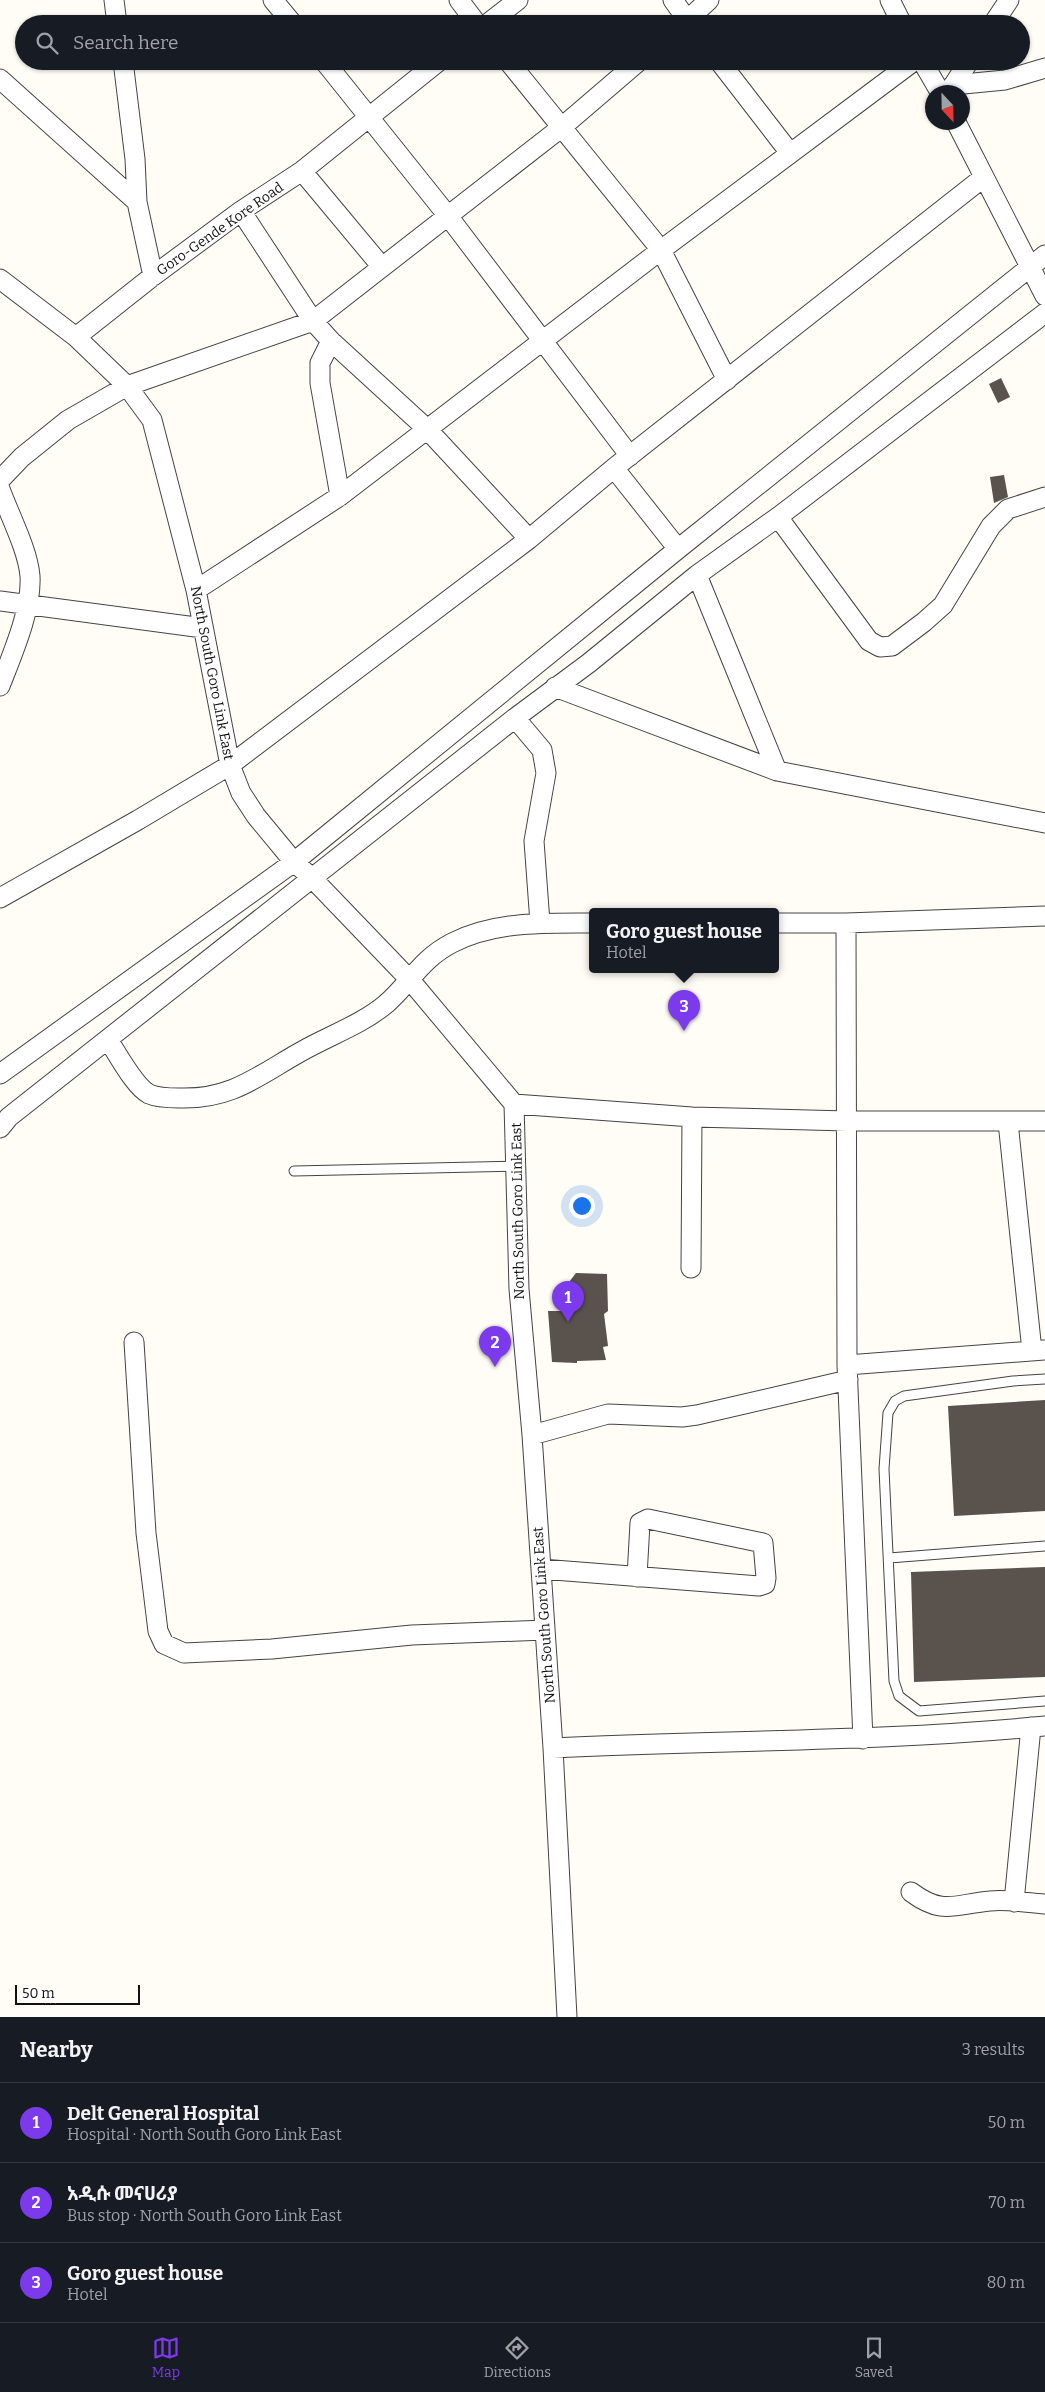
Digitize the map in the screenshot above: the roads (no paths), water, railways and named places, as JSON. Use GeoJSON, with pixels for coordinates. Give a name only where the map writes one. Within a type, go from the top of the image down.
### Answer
{"type":"FeatureCollection","features":[{"type":"Feature","properties":{"kind":"street"},"geometry":{"type":"LineString","coordinates":[[114,0],[116,15]]}},
{"type":"Feature","properties":{"kind":"street"},"geometry":{"type":"LineString","coordinates":[[273,0],[285,15]]}},
{"type":"Feature","properties":{"kind":"street"},"geometry":{"type":"LineString","coordinates":[[459,0],[471,15]]}},
{"type":"Feature","properties":{"kind":"street"},"geometry":{"type":"LineString","coordinates":[[499,15],[518,0]]}},
{"type":"Feature","properties":{"kind":"street"},"geometry":{"type":"LineString","coordinates":[[673,0],[682,15]]}},
{"type":"Feature","properties":{"kind":"street"},"geometry":{"type":"LineString","coordinates":[[695,15],[709,0]]}},
{"type":"Feature","properties":{"kind":"street"},"geometry":{"type":"LineString","coordinates":[[890,0],[898,15]]}},
{"type":"Feature","properties":{"kind":"street"},"geometry":{"type":"LineString","coordinates":[[1000,15],[1009,0]]}},
{"type":"Feature","properties":{"kind":"street"},"geometry":{"type":"LineString","coordinates":[[970,86],[1005,80],[1045,68]]}},
{"type":"Feature","properties":{"kind":"street"},"geometry":{"type":"LineString","coordinates":[[124,70],[135,159],[138,202],[153,276]]}},
{"type":"Feature","properties":{"kind":"street"},"geometry":{"type":"LineString","coordinates":[[332,70],[448,216],[630,456]]}},
{"type":"Feature","properties":{"kind":"street","name":"Goro-Gende Kore Road"},"geometry":{"type":"LineString","coordinates":[[76,338],[153,276],[241,211],[302,172],[428,70]]}},
{"type":"Feature","properties":{"kind":"street"},"geometry":{"type":"LineString","coordinates":[[515,70],[661,250],[727,380]]}},
{"type":"Feature","properties":{"kind":"street"},"geometry":{"type":"LineString","coordinates":[[0,480],[22,457],[68,420],[127,386],[313,321],[562,126],[628,70]]}},
{"type":"Feature","properties":{"kind":"street"},"geometry":{"type":"LineString","coordinates":[[726,70],[790,153]]}},
{"type":"Feature","properties":{"kind":"street"},"geometry":{"type":"LineString","coordinates":[[196,590],[340,496],[661,250],[902,70]]}},
{"type":"Feature","properties":{"kind":"street"},"geometry":{"type":"LineString","coordinates":[[930,70],[943,85]]}},
{"type":"Feature","properties":{"kind":"street"},"geometry":{"type":"LineString","coordinates":[[951,85],[962,70]]}},
{"type":"Feature","properties":{"kind":"street"},"geometry":{"type":"LineString","coordinates":[[0,79],[138,202]]}},
{"type":"Feature","properties":{"kind":"street"},"geometry":{"type":"LineString","coordinates":[[960,130],[984,177],[1038,261],[1045,296]]}},
{"type":"Feature","properties":{"kind":"street"},"geometry":{"type":"LineString","coordinates":[[302,172],[382,267]]}},
{"type":"Feature","properties":{"kind":"street"},"geometry":{"type":"LineString","coordinates":[[0,898],[230,766],[530,539],[614,468],[984,177]]}},
{"type":"Feature","properties":{"kind":"street"},"geometry":{"type":"LineString","coordinates":[[241,211],[313,321],[331,341],[427,429],[530,539]]}},
{"type":"Feature","properties":{"kind":"street"},"geometry":{"type":"LineString","coordinates":[[0,1074],[294,862],[678,549],[1038,261]]}},
{"type":"Feature","properties":{"kind":"street"},"geometry":{"type":"LineString","coordinates":[[0,278],[76,338]]}},
{"type":"Feature","properties":{"kind":"street"},"geometry":{"type":"LineString","coordinates":[[0,1128],[9,1118],[515,718],[589,663],[697,575],[778,517],[1045,313]]}},
{"type":"Feature","properties":{"kind":"street","name":"North South Goro Link East"},"geometry":{"type":"LineString","coordinates":[[76,338],[127,386],[152,420],[196,590],[230,766],[241,793],[256,816],[294,862],[312,878],[410,980],[514,1104],[519,1289],[532,1435],[554,1748],[567,2017]]}},
{"type":"Feature","properties":{"kind":"street"},"geometry":{"type":"LineString","coordinates":[[331,341],[320,363],[320,384],[340,496]]}},
{"type":"Feature","properties":{"kind":"street"},"geometry":{"type":"LineString","coordinates":[[614,468],[678,549]]}},
{"type":"Feature","properties":{"kind":"street"},"geometry":{"type":"LineString","coordinates":[[0,489],[24,552],[30,576],[26,605],[15,649],[0,686]]}},
{"type":"Feature","properties":{"kind":"street"},"geometry":{"type":"LineString","coordinates":[[778,517],[870,641],[880,647],[892,646],[943,606],[990,526],[1008,508],[1045,497]]}},
{"type":"Feature","properties":{"kind":"street"},"geometry":{"type":"LineString","coordinates":[[697,575],[777,771]]}},
{"type":"Feature","properties":{"kind":"street"},"geometry":{"type":"LineString","coordinates":[[0,601],[203,628]]}},
{"type":"Feature","properties":{"kind":"street"},"geometry":{"type":"LineString","coordinates":[[555,687],[777,771],[1045,823]]}},
{"type":"Feature","properties":{"kind":"street"},"geometry":{"type":"LineString","coordinates":[[515,718],[542,750],[546,773],[534,841],[540,923]]}},
{"type":"Feature","properties":{"kind":"street"},"geometry":{"type":"LineString","coordinates":[[779,923],[846,924],[1045,916]]}},
{"type":"Feature","properties":{"kind":"street"},"geometry":{"type":"LineString","coordinates":[[108,1040],[139,1085],[149,1094],[186,1098],[221,1094],[258,1079],[302,1051],[369,1016],[410,980],[424,960],[455,942],[484,930],[540,923],[589,923]]}},
{"type":"Feature","properties":{"kind":"street"},"geometry":{"type":"LineString","coordinates":[[846,924],[848,1372],[863,1739]]}},
{"type":"Feature","properties":{"kind":"street"},"geometry":{"type":"LineString","coordinates":[[514,1104],[692,1117],[847,1121],[1045,1121]]}},
{"type":"Feature","properties":{"kind":"street"},"geometry":{"type":"LineString","coordinates":[[691,1268],[692,1117]]}},
{"type":"Feature","properties":{"kind":"street"},"geometry":{"type":"LineString","coordinates":[[532,1435],[608,1414],[682,1417],[697,1415],[848,1372],[1039,1350],[1008,1122]]}},
{"type":"Feature","properties":{"kind":"street"},"geometry":{"type":"LineString","coordinates":[[134,1342],[146,1532],[158,1631],[164,1644],[169,1648],[184,1653],[262,1650],[412,1635],[545,1630]]}},
{"type":"Feature","properties":{"kind":"street"},"geometry":{"type":"LineString","coordinates":[[541,1569],[763,1586],[766,1578],[763,1543],[648,1519],[640,1524],[637,1576]]}},
{"type":"Feature","properties":{"kind":"street"},"geometry":{"type":"LineString","coordinates":[[554,1748],[671,1742],[863,1739],[1038,1726],[1014,1902]]}},
{"type":"Feature","properties":{"kind":"street"},"geometry":{"type":"LineString","coordinates":[[911,1892],[924,1902],[938,1907],[990,1900],[1045,1904]]}},
{"type":"Feature","properties":{"kind":"lane"},"geometry":{"type":"LineString","coordinates":[[294,1172],[517,1166]]}},
{"type":"Feature","properties":{"kind":"lane"},"geometry":{"type":"LineString","coordinates":[[1045,1379],[1012,1380],[904,1396],[895,1401],[888,1413],[884,1469],[894,1681],[899,1696],[919,1711],[1045,1702]]}},
{"type":"Feature","properties":{"kind":"lane"},"geometry":{"type":"LineString","coordinates":[[889,1558],[1045,1546]]}},
{"type":"Feature","properties":{"kind":"place","name":"Goro guest house"},"geometry":{"type":"Point","coordinates":[684,1031]}},
{"type":"Feature","properties":{"kind":"place","name":"Delt General Hospital"},"geometry":{"type":"Point","coordinates":[568,1322]}},
{"type":"Feature","properties":{"kind":"place","name":"አዲሱ መናሀሪያ"},"geometry":{"type":"Point","coordinates":[495,1367]}}]}
